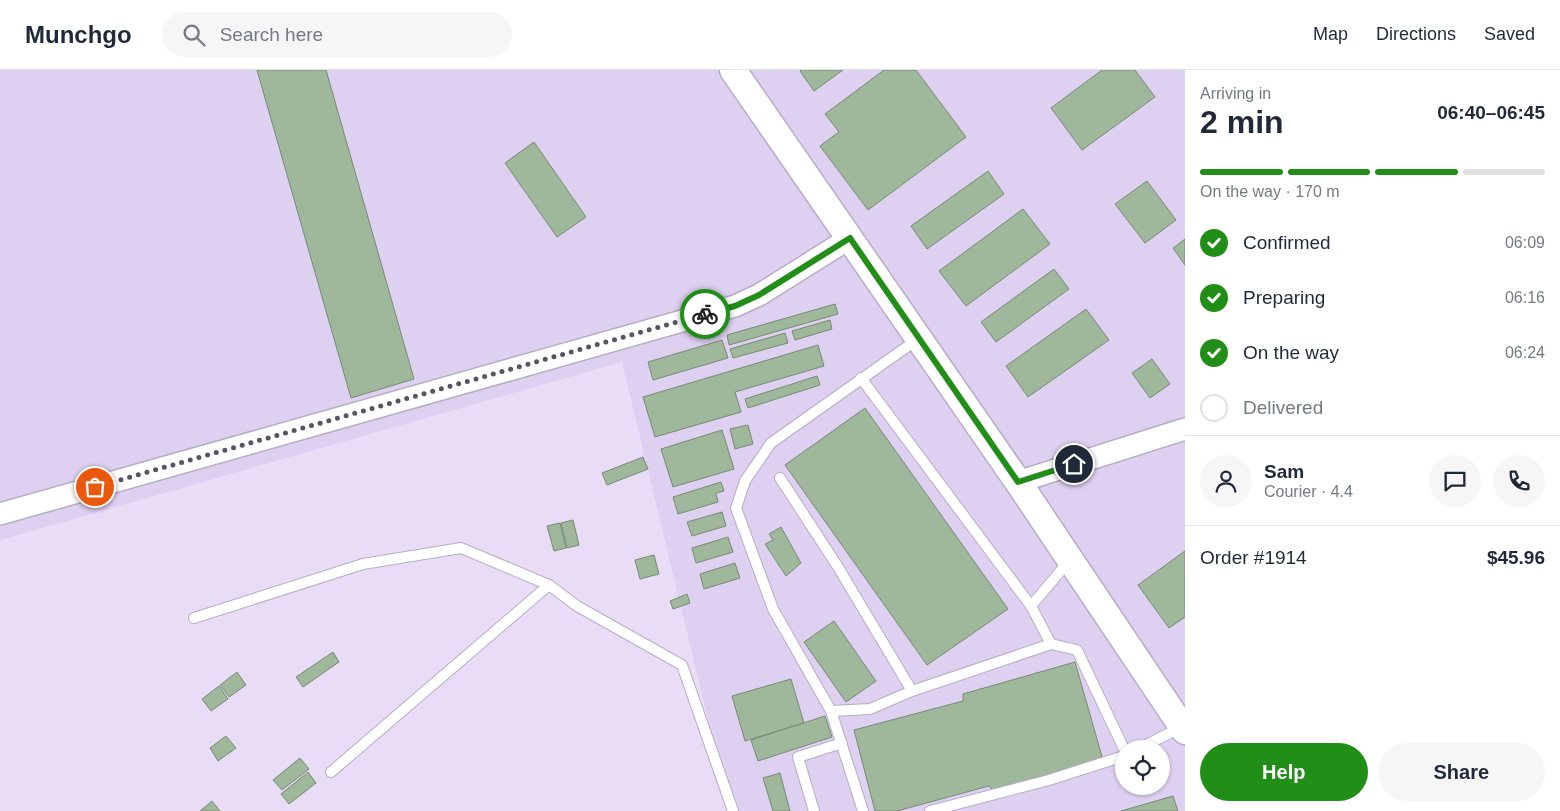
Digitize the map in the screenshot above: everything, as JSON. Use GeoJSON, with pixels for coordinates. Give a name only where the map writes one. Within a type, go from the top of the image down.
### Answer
{"type":"FeatureCollection","features":[{"type":"Feature","properties":{"kind":"street"},"geometry":{"type":"LineString","coordinates":[[732,70],[1018,482],[1184,729]]}},
{"type":"Feature","properties":{"kind":"street"},"geometry":{"type":"LineString","coordinates":[[0,514],[735,306],[759,295],[850,238]]}},
{"type":"Feature","properties":{"kind":"street"},"geometry":{"type":"LineString","coordinates":[[1018,482],[1185,429]]}},
{"type":"Feature","properties":{"kind":"lane"},"geometry":{"type":"LineString","coordinates":[[864,811],[831,710],[773,608],[736,508],[745,481],[771,443],[919,338]]}},
{"type":"Feature","properties":{"kind":"lane"},"geometry":{"type":"LineString","coordinates":[[861,378],[1031,606],[1051,644]]}},
{"type":"Feature","properties":{"kind":"lane"},"geometry":{"type":"LineString","coordinates":[[780,478],[838,567],[912,691]]}},
{"type":"Feature","properties":{"kind":"lane"},"geometry":{"type":"LineString","coordinates":[[194,618],[363,564],[461,548],[549,585],[577,606],[682,665],[733,811]]}},
{"type":"Feature","properties":{"kind":"lane"},"geometry":{"type":"LineString","coordinates":[[1031,606],[1071,560]]}},
{"type":"Feature","properties":{"kind":"lane"},"geometry":{"type":"LineString","coordinates":[[331,772],[549,585]]}},
{"type":"Feature","properties":{"kind":"lane"},"geometry":{"type":"LineString","coordinates":[[831,710],[870,709],[912,691],[1051,644],[1077,650],[1120,740]]}},
{"type":"Feature","properties":{"kind":"lane"},"geometry":{"type":"LineString","coordinates":[[1159,740],[1184,729]]}},
{"type":"Feature","properties":{"kind":"lane"},"geometry":{"type":"LineString","coordinates":[[814,811],[798,757],[842,743]]}},
{"type":"Feature","properties":{"kind":"lane"},"geometry":{"type":"LineString","coordinates":[[930,811],[1049,780],[1115,759]]}},
{"type":"Feature","properties":{"kind":"shaded area"},"geometry":{"type":"Polygon","coordinates":[[[0,70],[1185,70],[1185,811],[730,811],[622,362],[0,540],[0,70]]]}},
{"type":"Feature","properties":{"kind":"building"},"geometry":{"type":"Polygon","coordinates":[[[257,70],[326,70],[414,379],[351,398],[257,70]]]}},
{"type":"Feature","properties":{"kind":"building"},"geometry":{"type":"Polygon","coordinates":[[[801,70],[843,70],[814,91],[801,70]]]}},
{"type":"Feature","properties":{"kind":"building"},"geometry":{"type":"Polygon","coordinates":[[[884,70],[916,70],[966,137],[868,210],[820,146],[839,132],[825,114],[884,70]]]}},
{"type":"Feature","properties":{"kind":"building"},"geometry":{"type":"Polygon","coordinates":[[[1102,70],[1135,70],[1155,97],[1082,150],[1051,108],[1102,70]]]}},
{"type":"Feature","properties":{"kind":"building"},"geometry":{"type":"Polygon","coordinates":[[[534,142],[586,217],[557,237],[505,163],[534,142]]]}},
{"type":"Feature","properties":{"kind":"building"},"geometry":{"type":"Polygon","coordinates":[[[988,171],[1004,194],[927,249],[911,226],[988,171]]]}},
{"type":"Feature","properties":{"kind":"building"},"geometry":{"type":"Polygon","coordinates":[[[1147,181],[1176,220],[1145,243],[1115,204],[1147,181]]]}},
{"type":"Feature","properties":{"kind":"building"},"geometry":{"type":"Polygon","coordinates":[[[1023,209],[1050,244],[966,306],[939,271],[1023,209]]]}},
{"type":"Feature","properties":{"kind":"building"},"geometry":{"type":"Polygon","coordinates":[[[1185,239],[1185,265],[1173,248],[1185,239]]]}},
{"type":"Feature","properties":{"kind":"building"},"geometry":{"type":"Polygon","coordinates":[[[1054,269],[1069,289],[996,342],[981,322],[1054,269]]]}},
{"type":"Feature","properties":{"kind":"building"},"geometry":{"type":"Polygon","coordinates":[[[835,304],[838,314],[729,345],[727,335],[835,304]]]}},
{"type":"Feature","properties":{"kind":"building"},"geometry":{"type":"Polygon","coordinates":[[[1086,309],[1109,340],[1028,397],[1006,366],[1086,309]]]}},
{"type":"Feature","properties":{"kind":"building"},"geometry":{"type":"Polygon","coordinates":[[[830,320],[832,329],[795,340],[792,331],[830,320]]]}},
{"type":"Feature","properties":{"kind":"building"},"geometry":{"type":"Polygon","coordinates":[[[785,333],[788,343],[733,358],[730,349],[785,333]]]}},
{"type":"Feature","properties":{"kind":"building"},"geometry":{"type":"Polygon","coordinates":[[[722,340],[728,358],[653,380],[648,362],[722,340]]]}},
{"type":"Feature","properties":{"kind":"building"},"geometry":{"type":"Polygon","coordinates":[[[818,345],[824,366],[735,392],[741,412],[655,437],[643,397],[818,345]]]}},
{"type":"Feature","properties":{"kind":"building"},"geometry":{"type":"Polygon","coordinates":[[[1152,359],[1170,384],[1150,398],[1132,373],[1152,359]]]}},
{"type":"Feature","properties":{"kind":"building"},"geometry":{"type":"Polygon","coordinates":[[[817,376],[820,385],[748,408],[745,399],[817,376]]]}},
{"type":"Feature","properties":{"kind":"building"},"geometry":{"type":"Polygon","coordinates":[[[865,408],[1008,609],[927,665],[785,465],[865,408]]]}},
{"type":"Feature","properties":{"kind":"building"},"geometry":{"type":"Polygon","coordinates":[[[748,425],[753,444],[735,449],[730,429],[748,425]]]}},
{"type":"Feature","properties":{"kind":"building"},"geometry":{"type":"Polygon","coordinates":[[[722,430],[734,469],[673,487],[661,449],[722,430]]]}},
{"type":"Feature","properties":{"kind":"building"},"geometry":{"type":"Polygon","coordinates":[[[643,457],[648,469],[607,485],[602,473],[643,457]]]}},
{"type":"Feature","properties":{"kind":"building"},"geometry":{"type":"Polygon","coordinates":[[[721,482],[724,491],[716,493],[718,502],[678,514],[673,497],[721,482]]]}},
{"type":"Feature","properties":{"kind":"building"},"geometry":{"type":"Polygon","coordinates":[[[722,512],[726,526],[692,536],[687,522],[722,512]]]}},
{"type":"Feature","properties":{"kind":"building"},"geometry":{"type":"Polygon","coordinates":[[[573,520],[579,545],[567,548],[561,523],[573,520]]]}},
{"type":"Feature","properties":{"kind":"building"},"geometry":{"type":"Polygon","coordinates":[[[560,523],[566,548],[554,551],[547,526],[560,523]]]}},
{"type":"Feature","properties":{"kind":"building"},"geometry":{"type":"Polygon","coordinates":[[[781,527],[801,563],[786,576],[765,544],[773,540],[769,534],[781,527]]]}},
{"type":"Feature","properties":{"kind":"building"},"geometry":{"type":"Polygon","coordinates":[[[728,537],[733,552],[696,563],[692,548],[728,537]]]}},
{"type":"Feature","properties":{"kind":"building"},"geometry":{"type":"Polygon","coordinates":[[[1185,551],[1185,617],[1169,628],[1138,585],[1185,551]]]}},
{"type":"Feature","properties":{"kind":"building"},"geometry":{"type":"Polygon","coordinates":[[[654,555],[659,574],[640,579],[635,560],[654,555]]]}},
{"type":"Feature","properties":{"kind":"building"},"geometry":{"type":"Polygon","coordinates":[[[735,563],[740,578],[704,589],[700,574],[735,563]]]}},
{"type":"Feature","properties":{"kind":"building"},"geometry":{"type":"Polygon","coordinates":[[[687,594],[690,603],[673,609],[670,601],[687,594]]]}},
{"type":"Feature","properties":{"kind":"building"},"geometry":{"type":"Polygon","coordinates":[[[834,621],[876,681],[846,702],[804,642],[834,621]]]}},
{"type":"Feature","properties":{"kind":"building"},"geometry":{"type":"Polygon","coordinates":[[[333,652],[339,662],[303,687],[296,677],[333,652]]]}},
{"type":"Feature","properties":{"kind":"building"},"geometry":{"type":"Polygon","coordinates":[[[1075,662],[1103,760],[994,791],[989,786],[897,811],[875,811],[854,730],[963,701],[963,694],[1075,662]]]}},
{"type":"Feature","properties":{"kind":"building"},"geometry":{"type":"Polygon","coordinates":[[[237,672],[246,685],[229,697],[220,685],[237,672]]]}},
{"type":"Feature","properties":{"kind":"building"},"geometry":{"type":"Polygon","coordinates":[[[791,679],[804,723],[745,741],[732,696],[791,679]]]}},
{"type":"Feature","properties":{"kind":"building"},"geometry":{"type":"Polygon","coordinates":[[[219,686],[228,699],[211,711],[202,699],[219,686]]]}},
{"type":"Feature","properties":{"kind":"building"},"geometry":{"type":"Polygon","coordinates":[[[825,716],[832,737],[758,761],[751,740],[825,716]]]}},
{"type":"Feature","properties":{"kind":"building"},"geometry":{"type":"Polygon","coordinates":[[[226,736],[236,748],[218,761],[210,748],[226,736]]]}},
{"type":"Feature","properties":{"kind":"building"},"geometry":{"type":"Polygon","coordinates":[[[300,758],[309,769],[282,790],[273,780],[300,758]]]}},
{"type":"Feature","properties":{"kind":"building"},"geometry":{"type":"Polygon","coordinates":[[[308,772],[316,783],[289,804],[281,794],[308,772]]]}},
{"type":"Feature","properties":{"kind":"building"},"geometry":{"type":"Polygon","coordinates":[[[780,773],[790,811],[773,811],[763,778],[780,773]]]}},
{"type":"Feature","properties":{"kind":"building"},"geometry":{"type":"Polygon","coordinates":[[[1173,796],[1178,811],[1121,811],[1173,796]]]}},
{"type":"Feature","properties":{"kind":"building"},"geometry":{"type":"Polygon","coordinates":[[[212,801],[220,811],[200,811],[212,801]]]}},
{"type":"Feature","properties":{"kind":"way so far"},"geometry":{"type":"LineString","coordinates":[[95,487],[705,314]]}},
{"type":"Feature","properties":{"kind":"route"},"geometry":{"type":"LineString","coordinates":[[705,314],[747,302],[850,238],[1018,482],[1074,464]]}}]}
